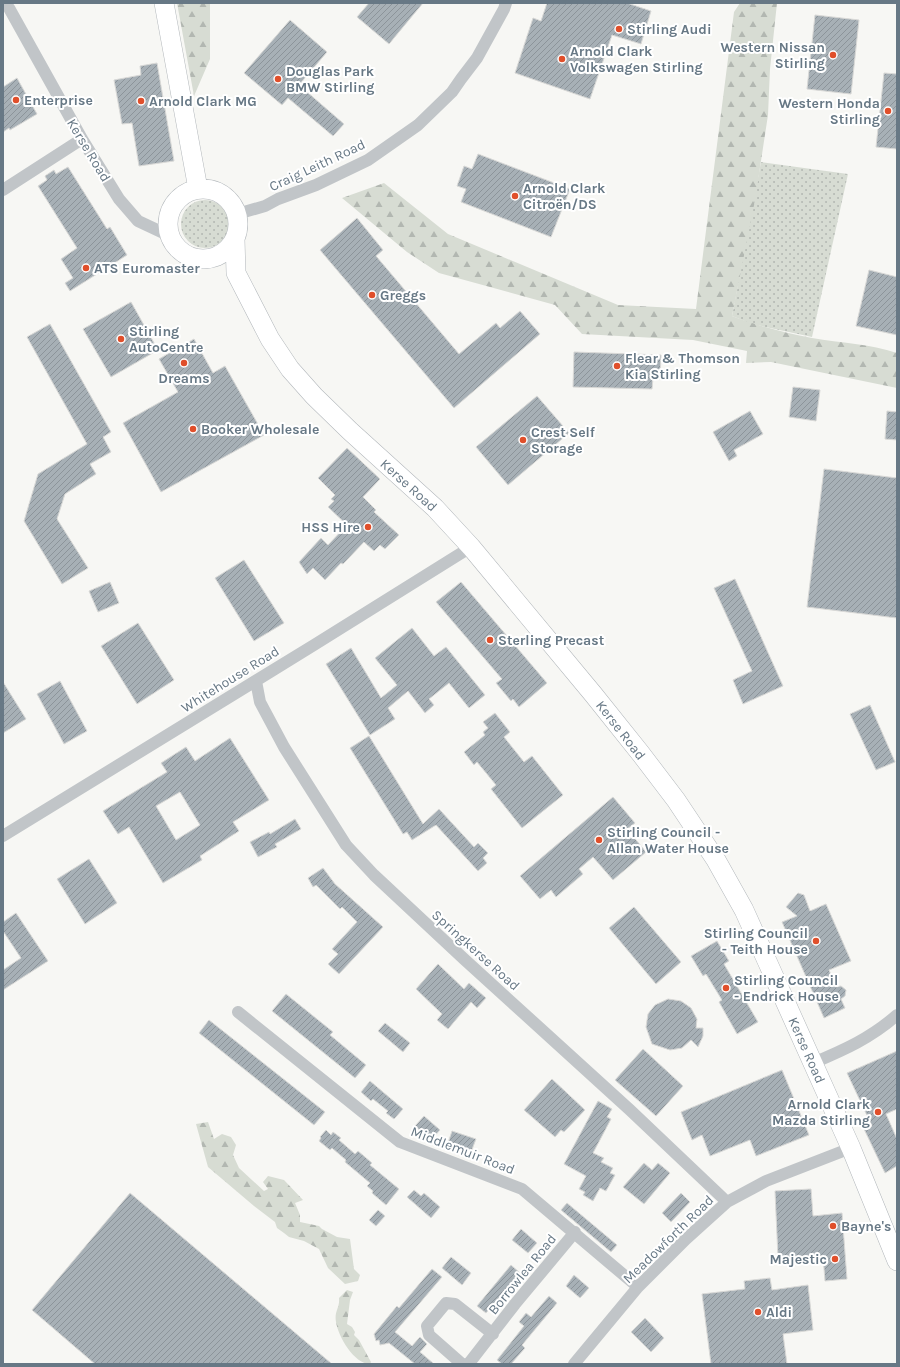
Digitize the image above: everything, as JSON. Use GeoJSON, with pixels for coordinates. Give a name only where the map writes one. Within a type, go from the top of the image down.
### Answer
{"type":"FeatureCollection","features":[{"type":"Feature","properties":{"kind":"main road"},"geometry":{"type":"LineString","coordinates":[[164,3],[198,189]]}},
{"type":"Feature","properties":{"kind":"main road"},"geometry":{"type":"LineString","coordinates":[[198,189],[208,189],[218,192],[230,201],[237,214],[238,223],[235,239],[230,247],[214,258],[194,258],[184,253],[176,246],[170,236],[168,221],[173,206],[179,198],[188,192],[198,189]]}},
{"type":"Feature","properties":{"kind":"main road","name":"Kerse Road"},"geometry":{"type":"LineString","coordinates":[[235,239],[236,272],[270,339],[290,369],[314,396],[350,431],[435,508],[471,547],[593,694],[680,806],[716,860],[744,910],[851,1148],[897,1261]]}},
{"type":"Feature","properties":{"kind":"main road"},"geometry":{"type":"LineString","coordinates":[[204,259],[236,272]]}},
{"type":"Feature","properties":{"kind":"street","name":"Kerse Road"},"geometry":{"type":"LineString","coordinates":[[5,3],[82,139],[119,199],[138,221],[170,236]]}},
{"type":"Feature","properties":{"kind":"street","name":"Craig Leith Road"},"geometry":{"type":"LineString","coordinates":[[237,214],[265,206],[278,199],[316,185],[368,160],[418,125],[452,92],[477,58],[506,3]]}},
{"type":"Feature","properties":{"kind":"street"},"geometry":{"type":"LineString","coordinates":[[3,190],[82,139]]}},
{"type":"Feature","properties":{"kind":"street","name":"Whitehouse Road"},"geometry":{"type":"LineString","coordinates":[[3,836],[471,547]]}},
{"type":"Feature","properties":{"kind":"street","name":"Springkerse Road"},"geometry":{"type":"LineString","coordinates":[[256,681],[260,702],[284,747],[346,845],[385,886],[624,1105],[727,1202]]}},
{"type":"Feature","properties":{"kind":"street","name":"Middlemuir Road"},"geometry":{"type":"LineString","coordinates":[[238,1012],[400,1142],[522,1189],[638,1287]]}},
{"type":"Feature","properties":{"kind":"street"},"geometry":{"type":"LineString","coordinates":[[813,1063],[851,1047],[882,1029],[897,1015]]}},
{"type":"Feature","properties":{"kind":"street","name":"Meadowforth Road"},"geometry":{"type":"LineString","coordinates":[[574,1364],[638,1287],[686,1239],[727,1202],[766,1181],[851,1148]]}},
{"type":"Feature","properties":{"kind":"street","name":"Borrowlea Road"},"geometry":{"type":"LineString","coordinates":[[468,1364],[574,1232]]}},
{"type":"Feature","properties":{"kind":"street","name":"Borrowlea Road"},"geometry":{"type":"LineString","coordinates":[[462,1364],[429,1335],[427,1326],[446,1304],[455,1304],[493,1334]]}},
{"type":"Feature","properties":{"kind":"green space"},"geometry":{"type":"Polygon","coordinates":[[[177,3],[210,3],[210,59],[194,96],[177,3]]]}},
{"type":"Feature","properties":{"kind":"green space"},"geometry":{"type":"Polygon","coordinates":[[[740,3],[777,3],[770,69],[768,115],[755,200],[732,316],[792,334],[866,346],[897,353],[897,388],[771,362],[746,363],[747,351],[693,340],[582,334],[555,305],[439,273],[407,252],[342,198],[384,183],[448,234],[618,305],[696,309],[734,12],[740,3]]]}},
{"type":"Feature","properties":{"kind":"green space"},"geometry":{"type":"Polygon","coordinates":[[[761,162],[848,174],[812,337],[752,324],[732,316],[761,162]]]}},
{"type":"Feature","properties":{"kind":"green space"},"geometry":{"type":"Polygon","coordinates":[[[205,200],[214,202],[222,207],[227,215],[229,224],[227,233],[222,241],[214,246],[205,248],[196,246],[188,241],[183,233],[181,224],[183,215],[188,207],[196,202],[205,200]]]}},
{"type":"Feature","properties":{"kind":"green space"},"geometry":{"type":"Polygon","coordinates":[[[208,1122],[214,1139],[222,1134],[231,1137],[236,1145],[233,1155],[239,1168],[264,1191],[268,1189],[263,1182],[268,1176],[284,1180],[303,1200],[295,1203],[300,1215],[300,1222],[319,1226],[337,1237],[350,1239],[354,1269],[360,1275],[358,1281],[345,1284],[328,1268],[319,1249],[304,1241],[289,1237],[277,1228],[275,1222],[208,1167],[196,1124],[208,1122]]]}},
{"type":"Feature","properties":{"kind":"green space"},"geometry":{"type":"Polygon","coordinates":[[[347,1290],[353,1292],[350,1300],[347,1324],[352,1327],[355,1332],[354,1335],[359,1340],[371,1362],[370,1364],[364,1363],[353,1354],[343,1341],[337,1328],[336,1315],[339,1298],[347,1290]]]}},
{"type":"Feature","properties":{"kind":"building"},"geometry":{"type":"Polygon","coordinates":[[[369,3],[423,3],[389,44],[357,17],[369,3]]]}},
{"type":"Feature","properties":{"kind":"building","name":"Arnold Clark Volkswagen Stirling"},"geometry":{"type":"Polygon","coordinates":[[[547,3],[627,3],[651,11],[641,44],[612,35],[590,99],[515,73],[533,18],[541,21],[547,3]]]}},
{"type":"Feature","properties":{"kind":"building","name":"Western Nissan Stirling"},"geometry":{"type":"Polygon","coordinates":[[[815,15],[859,20],[851,94],[807,89],[815,15]]]}},
{"type":"Feature","properties":{"kind":"building","name":"Douglas Park BMW Stirling"},"geometry":{"type":"Polygon","coordinates":[[[290,20],[327,52],[299,85],[344,124],[333,136],[288,98],[282,105],[244,73],[290,20]]]}},
{"type":"Feature","properties":{"kind":"building","name":"Arnold Clark MG"},"geometry":{"type":"Polygon","coordinates":[[[157,63],[174,161],[139,166],[132,123],[122,124],[114,80],[141,75],[140,66],[157,63]]]}},
{"type":"Feature","properties":{"kind":"building","name":"Western Honda Stirling"},"geometry":{"type":"Polygon","coordinates":[[[884,73],[897,74],[897,149],[876,147],[884,73]]]}},
{"type":"Feature","properties":{"kind":"building","name":"Enterprise"},"geometry":{"type":"Polygon","coordinates":[[[17,78],[37,114],[10,130],[9,128],[3,132],[3,87],[17,78]]]}},
{"type":"Feature","properties":{"kind":"building","name":"Arnold Clark Citroën/DS"},"geometry":{"type":"Polygon","coordinates":[[[478,154],[570,189],[551,237],[461,202],[466,189],[457,186],[464,166],[472,169],[478,154]]]}},
{"type":"Feature","properties":{"kind":"building"},"geometry":{"type":"Polygon","coordinates":[[[68,167],[107,229],[110,227],[127,255],[70,291],[65,283],[73,278],[61,259],[77,248],[38,186],[47,180],[45,176],[54,170],[56,174],[68,167]]]}},
{"type":"Feature","properties":{"kind":"building"},"geometry":{"type":"Polygon","coordinates":[[[357,218],[383,250],[376,256],[459,354],[496,323],[500,328],[520,311],[540,334],[454,408],[320,250],[357,218]]]}},
{"type":"Feature","properties":{"kind":"building"},"geometry":{"type":"Polygon","coordinates":[[[869,270],[897,277],[897,335],[856,326],[869,270]]]}},
{"type":"Feature","properties":{"kind":"building","name":"Stirling AutoCentre"},"geometry":{"type":"Polygon","coordinates":[[[131,302],[158,350],[111,377],[83,329],[131,302]]]}},
{"type":"Feature","properties":{"kind":"building"},"geometry":{"type":"Polygon","coordinates":[[[50,324],[111,432],[103,437],[111,452],[90,464],[96,474],[65,494],[57,519],[88,568],[62,584],[24,521],[38,474],[87,444],[27,337],[50,324]]]}},
{"type":"Feature","properties":{"kind":"building","name":"Booker Wholesale"},"geometry":{"type":"Polygon","coordinates":[[[194,339],[213,373],[225,366],[264,435],[161,492],[123,423],[178,392],[159,359],[194,339]]]}},
{"type":"Feature","properties":{"kind":"building","name":"Flear & Thomson Kia Stirling"},"geometry":{"type":"Polygon","coordinates":[[[574,352],[661,355],[660,379],[653,378],[652,389],[573,387],[574,352]]]}},
{"type":"Feature","properties":{"kind":"building"},"geometry":{"type":"Polygon","coordinates":[[[793,387],[820,390],[816,421],[789,417],[793,387]]]}},
{"type":"Feature","properties":{"kind":"building","name":"Crest Self Storage"},"geometry":{"type":"Polygon","coordinates":[[[537,396],[569,433],[508,485],[476,447],[537,396]]]}},
{"type":"Feature","properties":{"kind":"building"},"geometry":{"type":"Polygon","coordinates":[[[750,411],[763,434],[734,450],[737,456],[729,461],[713,432],[750,411]]]}},
{"type":"Feature","properties":{"kind":"building"},"geometry":{"type":"Polygon","coordinates":[[[887,411],[897,412],[897,440],[885,439],[887,411]]]}},
{"type":"Feature","properties":{"kind":"building"},"geometry":{"type":"Polygon","coordinates":[[[347,448],[380,479],[363,497],[376,510],[374,512],[399,535],[385,549],[380,545],[374,551],[364,542],[325,580],[313,568],[307,574],[299,562],[321,538],[328,545],[347,525],[328,507],[334,501],[331,499],[335,495],[318,478],[347,448]]]}},
{"type":"Feature","properties":{"kind":"building"},"geometry":{"type":"Polygon","coordinates":[[[824,469],[897,478],[897,618],[807,607],[824,469]]]}},
{"type":"Feature","properties":{"kind":"building"},"geometry":{"type":"Polygon","coordinates":[[[244,560],[284,623],[254,641],[215,578],[244,560]]]}},
{"type":"Feature","properties":{"kind":"building"},"geometry":{"type":"Polygon","coordinates":[[[735,579],[783,686],[743,704],[733,680],[752,671],[714,588],[735,579]]]}},
{"type":"Feature","properties":{"kind":"building"},"geometry":{"type":"Polygon","coordinates":[[[110,582],[119,603],[98,612],[89,591],[110,582]]]}},
{"type":"Feature","properties":{"kind":"building","name":"Sterling Precast"},"geometry":{"type":"Polygon","coordinates":[[[461,582],[547,683],[519,707],[513,699],[511,701],[496,683],[502,679],[436,602],[461,582]]]}},
{"type":"Feature","properties":{"kind":"building"},"geometry":{"type":"Polygon","coordinates":[[[138,623],[174,680],[137,704],[101,646],[138,623]]]}},
{"type":"Feature","properties":{"kind":"building"},"geometry":{"type":"Polygon","coordinates":[[[412,628],[434,656],[446,647],[485,695],[469,708],[449,683],[429,699],[434,705],[425,713],[408,691],[388,708],[395,719],[370,735],[326,664],[351,648],[381,698],[397,685],[375,658],[412,628]]]}},
{"type":"Feature","properties":{"kind":"building"},"geometry":{"type":"Polygon","coordinates":[[[60,681],[87,731],[64,744],[37,694],[60,681]]]}},
{"type":"Feature","properties":{"kind":"building"},"geometry":{"type":"Polygon","coordinates":[[[3,682],[26,719],[3,733],[3,682]]]}},
{"type":"Feature","properties":{"kind":"building"},"geometry":{"type":"Polygon","coordinates":[[[870,705],[895,762],[876,770],[850,714],[870,705]]]}},
{"type":"Feature","properties":{"kind":"building"},"geometry":{"type":"Polygon","coordinates":[[[495,713],[510,732],[504,737],[524,762],[532,756],[563,795],[522,828],[491,789],[496,785],[477,762],[474,765],[464,752],[485,735],[483,732],[488,728],[483,722],[495,713]]]}},
{"type":"Feature","properties":{"kind":"building"},"geometry":{"type":"Polygon","coordinates":[[[369,736],[423,824],[439,809],[474,847],[478,843],[488,853],[483,858],[487,863],[478,871],[436,825],[412,840],[407,832],[403,834],[350,748],[369,736]]]}},
{"type":"Feature","properties":{"kind":"building"},"geometry":{"type":"Polygon","coordinates":[[[230,738],[269,800],[233,822],[239,831],[200,856],[202,860],[163,883],[129,827],[118,834],[103,811],[167,772],[161,763],[186,747],[195,761],[230,738]],[[180,792],[156,806],[176,840],[200,825],[180,792]]]}},
{"type":"Feature","properties":{"kind":"building","name":"Stirling Council - Allan Water House"},"geometry":{"type":"Polygon","coordinates":[[[613,797],[635,823],[627,829],[646,852],[613,880],[593,857],[579,869],[583,874],[556,897],[551,890],[540,899],[520,876],[613,797]]]}},
{"type":"Feature","properties":{"kind":"building"},"geometry":{"type":"Polygon","coordinates":[[[295,819],[301,829],[275,844],[277,847],[258,857],[250,842],[269,832],[270,834],[295,819]]]}},
{"type":"Feature","properties":{"kind":"building"},"geometry":{"type":"Polygon","coordinates":[[[89,859],[117,903],[85,924],[57,879],[89,859]]]}},
{"type":"Feature","properties":{"kind":"building"},"geometry":{"type":"Polygon","coordinates":[[[323,868],[335,884],[383,927],[339,974],[328,964],[338,954],[332,949],[357,922],[342,907],[340,909],[316,885],[313,887],[308,878],[323,868]]]}},
{"type":"Feature","properties":{"kind":"building","name":"Stirling Council - Teith House"},"geometry":{"type":"Polygon","coordinates":[[[798,893],[804,895],[810,911],[826,904],[851,961],[829,970],[836,987],[841,986],[846,990],[845,996],[841,999],[845,1008],[824,1018],[782,922],[797,916],[786,907],[798,893]]]}},
{"type":"Feature","properties":{"kind":"building"},"geometry":{"type":"Polygon","coordinates":[[[634,907],[681,962],[656,984],[609,928],[634,907]]]}},
{"type":"Feature","properties":{"kind":"building"},"geometry":{"type":"Polygon","coordinates":[[[16,913],[48,961],[3,990],[3,970],[21,958],[3,931],[3,922],[16,913]]]}},
{"type":"Feature","properties":{"kind":"building","name":"Stirling Council - Endrick House"},"geometry":{"type":"Polygon","coordinates":[[[717,941],[729,961],[724,964],[758,1022],[737,1034],[719,1002],[722,1000],[706,974],[703,976],[691,956],[717,941]]]}},
{"type":"Feature","properties":{"kind":"building"},"geometry":{"type":"Polygon","coordinates":[[[438,964],[464,989],[469,983],[486,998],[477,1008],[471,1002],[448,1029],[437,1020],[442,1014],[416,989],[438,964]]]}},
{"type":"Feature","properties":{"kind":"building"},"geometry":{"type":"Polygon","coordinates":[[[286,994],[333,1032],[330,1035],[366,1065],[355,1078],[272,1011],[286,994]]]}},
{"type":"Feature","properties":{"kind":"building"},"geometry":{"type":"Polygon","coordinates":[[[668,999],[681,1001],[691,1008],[697,1019],[696,1028],[703,1028],[703,1036],[698,1047],[691,1040],[682,1048],[670,1050],[652,1044],[646,1027],[648,1014],[655,1005],[668,999]]]}},
{"type":"Feature","properties":{"kind":"building"},"geometry":{"type":"Polygon","coordinates":[[[209,1020],[325,1112],[314,1125],[199,1033],[209,1020]]]}},
{"type":"Feature","properties":{"kind":"building"},"geometry":{"type":"Polygon","coordinates":[[[385,1023],[410,1043],[403,1052],[378,1031],[385,1023]]]}},
{"type":"Feature","properties":{"kind":"building"},"geometry":{"type":"Polygon","coordinates":[[[643,1049],[683,1086],[656,1116],[615,1080],[643,1049]]]}},
{"type":"Feature","properties":{"kind":"building","name":"Arnold Clark Mazda Stirling"},"geometry":{"type":"Polygon","coordinates":[[[897,1051],[897,1109],[886,1114],[897,1139],[897,1166],[885,1173],[864,1129],[872,1126],[847,1073],[897,1051]]]}},
{"type":"Feature","properties":{"kind":"building"},"geometry":{"type":"Polygon","coordinates":[[[782,1070],[809,1135],[756,1156],[750,1140],[710,1156],[702,1135],[692,1140],[681,1112],[782,1070]]]}},
{"type":"Feature","properties":{"kind":"building"},"geometry":{"type":"Polygon","coordinates":[[[552,1079],[585,1110],[564,1132],[561,1130],[555,1137],[524,1110],[552,1079]]]}},
{"type":"Feature","properties":{"kind":"building"},"geometry":{"type":"Polygon","coordinates":[[[370,1081],[403,1109],[394,1119],[386,1113],[388,1111],[373,1099],[371,1101],[361,1092],[370,1081]]]}},
{"type":"Feature","properties":{"kind":"building"},"geometry":{"type":"Polygon","coordinates":[[[598,1101],[612,1109],[607,1117],[611,1119],[593,1153],[604,1158],[601,1162],[613,1168],[610,1173],[615,1175],[606,1191],[600,1188],[593,1201],[583,1195],[585,1192],[579,1189],[586,1176],[564,1164],[598,1101]]]}},
{"type":"Feature","properties":{"kind":"building"},"geometry":{"type":"Polygon","coordinates":[[[424,1116],[440,1130],[431,1140],[415,1126],[424,1116]]]}},
{"type":"Feature","properties":{"kind":"building"},"geometry":{"type":"Polygon","coordinates":[[[326,1130],[331,1135],[333,1132],[341,1138],[339,1140],[355,1154],[358,1151],[372,1163],[370,1165],[399,1189],[386,1205],[372,1193],[373,1191],[367,1186],[370,1183],[345,1162],[346,1160],[332,1148],[330,1150],[319,1141],[321,1138],[320,1137],[326,1130]]]}},
{"type":"Feature","properties":{"kind":"building"},"geometry":{"type":"Polygon","coordinates":[[[452,1131],[476,1139],[471,1152],[465,1150],[464,1152],[447,1146],[452,1131]]]}},
{"type":"Feature","properties":{"kind":"building"},"geometry":{"type":"Polygon","coordinates":[[[644,1163],[652,1170],[658,1163],[670,1173],[644,1204],[623,1187],[644,1163]]]}},
{"type":"Feature","properties":{"kind":"building"},"geometry":{"type":"Polygon","coordinates":[[[811,1189],[813,1216],[842,1213],[847,1279],[825,1281],[823,1256],[778,1258],[775,1191],[811,1189]]]}},
{"type":"Feature","properties":{"kind":"building"},"geometry":{"type":"Polygon","coordinates":[[[414,1190],[421,1196],[424,1193],[440,1207],[431,1218],[407,1197],[414,1190]]]}},
{"type":"Feature","properties":{"kind":"building"},"geometry":{"type":"Polygon","coordinates":[[[130,1193],[332,1364],[95,1364],[32,1310],[130,1193]]]}},
{"type":"Feature","properties":{"kind":"building"},"geometry":{"type":"Polygon","coordinates":[[[681,1193],[690,1202],[671,1222],[662,1213],[681,1193]]]}},
{"type":"Feature","properties":{"kind":"building"},"geometry":{"type":"Polygon","coordinates":[[[567,1203],[617,1245],[611,1252],[561,1210],[567,1203]]]}},
{"type":"Feature","properties":{"kind":"building"},"geometry":{"type":"Polygon","coordinates":[[[378,1210],[385,1216],[376,1226],[369,1220],[378,1210]]]}},
{"type":"Feature","properties":{"kind":"building"},"geometry":{"type":"Polygon","coordinates":[[[521,1229],[537,1243],[528,1253],[512,1240],[521,1229]]]}},
{"type":"Feature","properties":{"kind":"building"},"geometry":{"type":"Polygon","coordinates":[[[451,1257],[471,1273],[462,1285],[442,1268],[451,1257]]]}},
{"type":"Feature","properties":{"kind":"building"},"geometry":{"type":"Polygon","coordinates":[[[511,1265],[520,1273],[486,1313],[477,1306],[511,1265]]]}},
{"type":"Feature","properties":{"kind":"building"},"geometry":{"type":"Polygon","coordinates":[[[432,1269],[442,1277],[395,1332],[412,1346],[420,1337],[427,1344],[420,1352],[434,1364],[415,1364],[389,1343],[380,1345],[379,1340],[376,1341],[374,1334],[397,1306],[399,1308],[432,1269]]]}},
{"type":"Feature","properties":{"kind":"building"},"geometry":{"type":"Polygon","coordinates":[[[574,1275],[589,1288],[580,1298],[566,1286],[574,1275]]]}},
{"type":"Feature","properties":{"kind":"building","name":"Aldi"},"geometry":{"type":"Polygon","coordinates":[[[770,1278],[772,1290],[808,1285],[813,1330],[783,1334],[787,1364],[711,1364],[702,1294],[745,1289],[744,1281],[770,1278]]]}},
{"type":"Feature","properties":{"kind":"building"},"geometry":{"type":"Polygon","coordinates":[[[549,1296],[557,1303],[522,1345],[525,1348],[511,1364],[502,1364],[497,1360],[524,1326],[519,1322],[526,1313],[531,1317],[549,1296]]]}},
{"type":"Feature","properties":{"kind":"building"},"geometry":{"type":"Polygon","coordinates":[[[645,1318],[664,1338],[651,1352],[631,1332],[645,1318]]]}},
{"type":"Feature","properties":{"kind":"place","name":"Stirling Audi"},"geometry":{"type":"Point","coordinates":[619,29]}},
{"type":"Feature","properties":{"kind":"place","name":"Western Nissan Stirling"},"geometry":{"type":"Point","coordinates":[833,55]}},
{"type":"Feature","properties":{"kind":"place","name":"Arnold Clark Volkswagen Stirling"},"geometry":{"type":"Point","coordinates":[562,59]}},
{"type":"Feature","properties":{"kind":"place","name":"Douglas Park BMW Stirling"},"geometry":{"type":"Point","coordinates":[278,79]}},
{"type":"Feature","properties":{"kind":"place","name":"Enterprise"},"geometry":{"type":"Point","coordinates":[16,100]}},
{"type":"Feature","properties":{"kind":"place","name":"Arnold Clark MG"},"geometry":{"type":"Point","coordinates":[141,101]}},
{"type":"Feature","properties":{"kind":"place","name":"Western Honda Stirling"},"geometry":{"type":"Point","coordinates":[888,111]}},
{"type":"Feature","properties":{"kind":"place","name":"Arnold Clark Citroën/DS"},"geometry":{"type":"Point","coordinates":[515,196]}},
{"type":"Feature","properties":{"kind":"place","name":"ATS Euromaster"},"geometry":{"type":"Point","coordinates":[86,268]}},
{"type":"Feature","properties":{"kind":"place","name":"Greggs"},"geometry":{"type":"Point","coordinates":[372,295]}},
{"type":"Feature","properties":{"kind":"place","name":"Stirling AutoCentre"},"geometry":{"type":"Point","coordinates":[121,339]}},
{"type":"Feature","properties":{"kind":"place","name":"Dreams"},"geometry":{"type":"Point","coordinates":[184,363]}},
{"type":"Feature","properties":{"kind":"place","name":"Flear & Thomson Kia Stirling"},"geometry":{"type":"Point","coordinates":[617,366]}},
{"type":"Feature","properties":{"kind":"place","name":"Booker Wholesale"},"geometry":{"type":"Point","coordinates":[193,429]}},
{"type":"Feature","properties":{"kind":"place","name":"Crest Self Storage"},"geometry":{"type":"Point","coordinates":[523,440]}},
{"type":"Feature","properties":{"kind":"place","name":"HSS Hire"},"geometry":{"type":"Point","coordinates":[368,527]}},
{"type":"Feature","properties":{"kind":"place","name":"Sterling Precast"},"geometry":{"type":"Point","coordinates":[490,640]}},
{"type":"Feature","properties":{"kind":"place","name":"Stirling Council - Allan Water House"},"geometry":{"type":"Point","coordinates":[599,840]}},
{"type":"Feature","properties":{"kind":"place","name":"Stirling Council - Teith House"},"geometry":{"type":"Point","coordinates":[816,941]}},
{"type":"Feature","properties":{"kind":"place","name":"Stirling Council - Endrick House"},"geometry":{"type":"Point","coordinates":[726,988]}},
{"type":"Feature","properties":{"kind":"place","name":"Arnold Clark Mazda Stirling"},"geometry":{"type":"Point","coordinates":[878,1112]}},
{"type":"Feature","properties":{"kind":"place","name":"Bayne's"},"geometry":{"type":"Point","coordinates":[833,1226]}},
{"type":"Feature","properties":{"kind":"place","name":"Majestic"},"geometry":{"type":"Point","coordinates":[835,1259]}},
{"type":"Feature","properties":{"kind":"place","name":"Aldi"},"geometry":{"type":"Point","coordinates":[758,1312]}}]}
